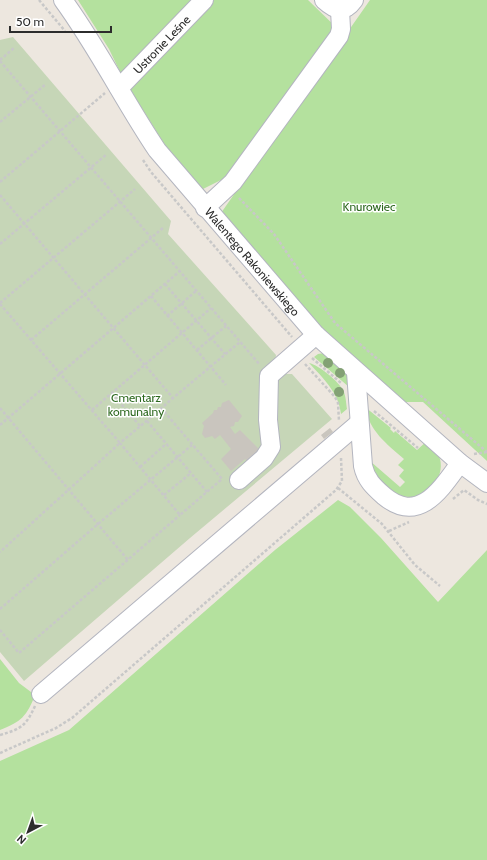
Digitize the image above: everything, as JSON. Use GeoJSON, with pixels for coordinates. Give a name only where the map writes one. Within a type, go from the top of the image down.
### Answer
{"type":"FeatureCollection","features":[{"type":"Feature","properties":{"kind":"street","name":"Walentego Rakoniewskiego"},"geometry":{"type":"LineString","coordinates":[[63,0],[90,39],[112,91],[157,150],[316,335],[460,463],[487,483]]}},
{"type":"Feature","properties":{"kind":"street","name":"Ustronie Leśne"},"geometry":{"type":"LineString","coordinates":[[112,91],[204,0]]}},
{"type":"Feature","properties":{"kind":"street"},"geometry":{"type":"LineString","coordinates":[[206,208],[233,182],[339,36],[347,5],[334,8],[324,0]]}},
{"type":"Feature","properties":{"kind":"street"},"geometry":{"type":"LineString","coordinates":[[239,480],[264,458],[271,447],[268,420],[269,376],[316,335]]}},
{"type":"Feature","properties":{"kind":"street"},"geometry":{"type":"LineString","coordinates":[[356,372],[363,466],[366,477],[385,496],[400,505],[416,506],[428,502],[439,491],[460,463]]}},
{"type":"Feature","properties":{"kind":"street"},"geometry":{"type":"LineString","coordinates":[[41,694],[236,529],[340,438],[360,423]]}},
{"type":"Feature","properties":{"kind":"path"},"geometry":{"type":"LineString","coordinates":[[14,48],[0,60],[269,376]]}},
{"type":"Feature","properties":{"kind":"path"},"geometry":{"type":"LineString","coordinates":[[0,122],[46,84]]}},
{"type":"Feature","properties":{"kind":"path"},"geometry":{"type":"LineString","coordinates":[[0,182],[60,131],[112,91]]}},
{"type":"Feature","properties":{"kind":"path"},"geometry":{"type":"LineString","coordinates":[[0,244],[107,154]]}},
{"type":"Feature","properties":{"kind":"path"},"geometry":{"type":"LineString","coordinates":[[228,187],[274,234],[335,323],[487,452]]}},
{"type":"Feature","properties":{"kind":"path"},"geometry":{"type":"LineString","coordinates":[[135,189],[0,304],[180,515]]}},
{"type":"Feature","properties":{"kind":"path"},"geometry":{"type":"LineString","coordinates":[[0,195],[173,398]]}},
{"type":"Feature","properties":{"kind":"path"},"geometry":{"type":"LineString","coordinates":[[31,340],[164,227]]}},
{"type":"Feature","properties":{"kind":"path"},"geometry":{"type":"LineString","coordinates":[[0,425],[180,271]]}},
{"type":"Feature","properties":{"kind":"path"},"geometry":{"type":"LineString","coordinates":[[165,284],[225,354]]}},
{"type":"Feature","properties":{"kind":"path"},"geometry":{"type":"LineString","coordinates":[[167,316],[196,291]]}},
{"type":"Feature","properties":{"kind":"path"},"geometry":{"type":"LineString","coordinates":[[151,296],[226,385]]}},
{"type":"Feature","properties":{"kind":"path"},"geometry":{"type":"LineString","coordinates":[[92,410],[211,308]]}},
{"type":"Feature","properties":{"kind":"path"},"geometry":{"type":"LineString","coordinates":[[197,350],[226,326]]}},
{"type":"Feature","properties":{"kind":"path"},"geometry":{"type":"LineString","coordinates":[[0,552],[120,443],[240,342]]}},
{"type":"Feature","properties":{"kind":"path"},"geometry":{"type":"LineString","coordinates":[[0,753],[56,728],[72,718],[338,488],[342,481],[338,403],[335,397],[296,353]]}},
{"type":"Feature","properties":{"kind":"path"},"geometry":{"type":"LineString","coordinates":[[112,393],[140,426]]}},
{"type":"Feature","properties":{"kind":"path"},"geometry":{"type":"LineString","coordinates":[[0,408],[128,560]]}},
{"type":"Feature","properties":{"kind":"path"},"geometry":{"type":"LineString","coordinates":[[0,630],[19,653],[222,479],[162,408]]}},
{"type":"Feature","properties":{"kind":"path"},"geometry":{"type":"LineString","coordinates":[[147,421],[207,492]]}},
{"type":"Feature","properties":{"kind":"path"},"geometry":{"type":"LineString","coordinates":[[140,467],[166,444]]}},
{"type":"Feature","properties":{"kind":"path"},"geometry":{"type":"LineString","coordinates":[[0,609],[192,445]]}},
{"type":"Feature","properties":{"kind":"path"},"geometry":{"type":"LineString","coordinates":[[164,495],[191,473]]}},
{"type":"Feature","properties":{"kind":"path"},"geometry":{"type":"LineString","coordinates":[[338,488],[382,524],[415,565],[440,586]]}},
{"type":"Feature","properties":{"kind":"path"},"geometry":{"type":"LineString","coordinates":[[0,735],[22,727],[29,719],[41,694]]}},
{"type":"Feature","properties":{"kind":"green space"},"geometry":{"type":"Polygon","coordinates":[[[78,0],[194,0],[122,76],[109,49],[78,0]]]}},
{"type":"Feature","properties":{"kind":"green space"},"geometry":{"type":"Polygon","coordinates":[[[214,0],[308,0],[339,30],[233,174],[199,191],[177,164],[129,88],[214,0]]]}},
{"type":"Feature","properties":{"kind":"green space","name":"Knurowiec"},"geometry":{"type":"Polygon","coordinates":[[[370,0],[487,0],[487,461],[423,402],[399,402],[320,332],[221,213],[370,0]]]}},
{"type":"Feature","properties":{"kind":"green space","name":"Cmentarz komunalny"},"geometry":{"type":"Polygon","coordinates":[[[13,37],[171,221],[168,234],[276,355],[275,362],[286,374],[292,374],[332,419],[190,538],[24,681],[0,652],[0,40],[13,37]]]}},
{"type":"Feature","properties":{"kind":"green space"},"geometry":{"type":"Polygon","coordinates":[[[324,353],[337,363],[345,372],[349,381],[349,387],[314,357],[318,354],[324,353]]]}},
{"type":"Feature","properties":{"kind":"green space"},"geometry":{"type":"Polygon","coordinates":[[[309,363],[328,374],[343,390],[347,409],[341,414],[340,406],[330,386],[309,363]]]}},
{"type":"Feature","properties":{"kind":"green space"},"geometry":{"type":"Polygon","coordinates":[[[365,407],[391,428],[390,429],[394,433],[395,431],[417,450],[427,441],[440,459],[441,466],[440,473],[433,486],[422,494],[404,497],[390,490],[375,476],[370,461],[400,487],[405,482],[399,476],[404,470],[398,465],[404,459],[385,442],[375,430],[367,416],[365,407]]]}},
{"type":"Feature","properties":{"kind":"green space"},"geometry":{"type":"Polygon","coordinates":[[[338,500],[350,507],[381,538],[438,602],[487,550],[487,860],[0,860],[0,761],[69,730],[275,550],[338,500]]]}},
{"type":"Feature","properties":{"kind":"green space"},"geometry":{"type":"Polygon","coordinates":[[[0,659],[19,683],[35,695],[26,713],[18,721],[0,730],[0,659]]]}},
{"type":"Feature","properties":{"kind":"building"},"geometry":{"type":"Polygon","coordinates":[[[229,400],[242,416],[238,422],[235,422],[234,426],[230,427],[235,434],[240,430],[261,451],[248,462],[245,459],[231,471],[221,459],[231,449],[220,435],[215,439],[212,436],[205,438],[202,434],[204,426],[202,423],[213,413],[214,410],[221,407],[222,403],[229,400]]]}},
{"type":"Feature","properties":{"kind":"building"},"geometry":{"type":"Polygon","coordinates":[[[330,428],[333,432],[324,439],[321,435],[330,428]]]}}]}
